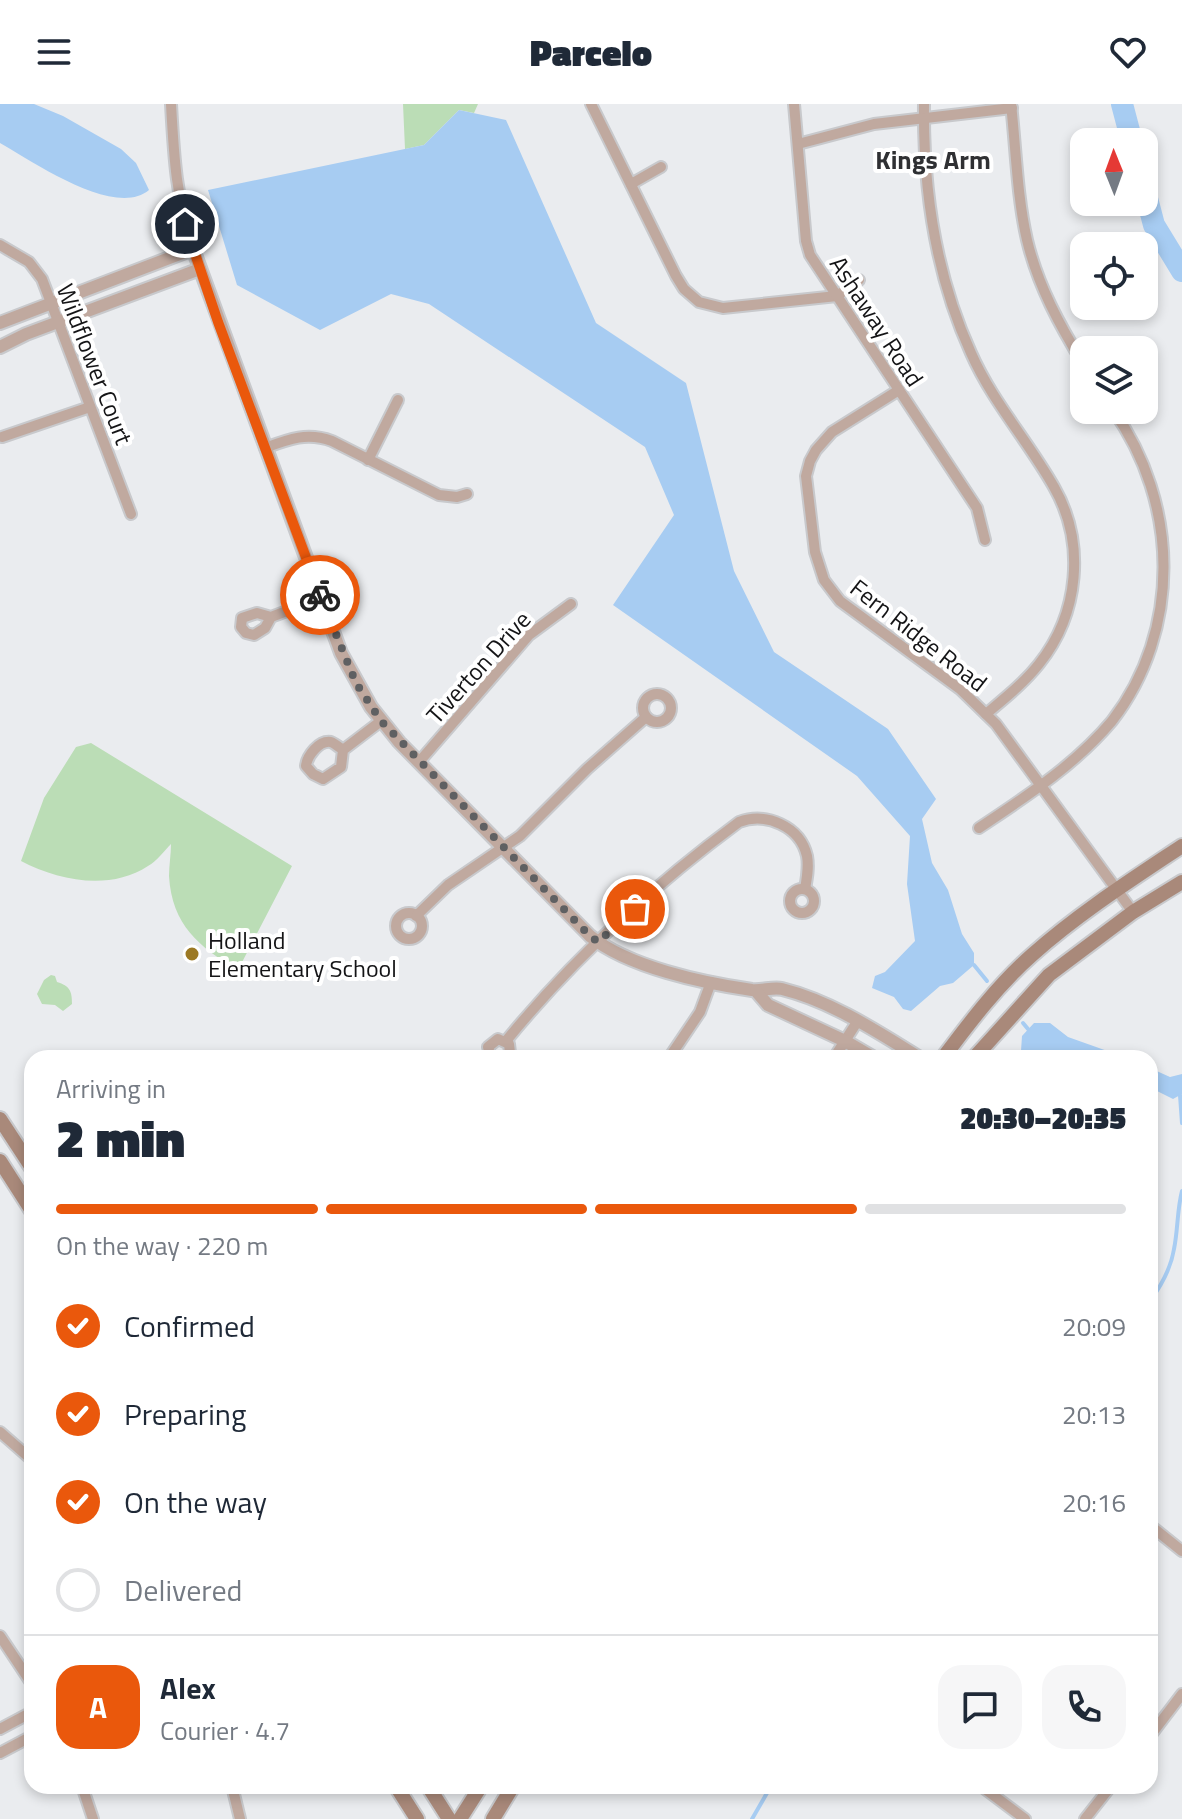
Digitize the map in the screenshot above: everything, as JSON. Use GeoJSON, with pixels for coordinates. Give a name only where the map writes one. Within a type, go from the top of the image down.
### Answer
{"type":"FeatureCollection","features":[{"type":"Feature","properties":{"kind":"main road"},"geometry":{"type":"LineString","coordinates":[[949,1050],[978,1012],[1032,955],[1117,890],[1182,846]]}},
{"type":"Feature","properties":{"kind":"main road"},"geometry":{"type":"LineString","coordinates":[[981,1050],[1049,975],[1133,912],[1182,882]]}},
{"type":"Feature","properties":{"kind":"main road"},"geometry":{"type":"LineString","coordinates":[[0,1119],[24,1156]]}},
{"type":"Feature","properties":{"kind":"main road"},"geometry":{"type":"LineString","coordinates":[[0,1162],[24,1199]]}},
{"type":"Feature","properties":{"kind":"main road"},"geometry":{"type":"LineString","coordinates":[[401,1794],[417,1819]]}},
{"type":"Feature","properties":{"kind":"main road"},"geometry":{"type":"LineString","coordinates":[[433,1794],[449,1819]]}},
{"type":"Feature","properties":{"kind":"main road"},"geometry":{"type":"LineString","coordinates":[[460,1819],[476,1794]]}},
{"type":"Feature","properties":{"kind":"main road"},"geometry":{"type":"LineString","coordinates":[[493,1819],[508,1794]]}},
{"type":"Feature","properties":{"kind":"street"},"geometry":{"type":"LineString","coordinates":[[171,104],[175,178],[193,249],[321,598],[356,683],[381,721],[598,942],[630,960],[711,982],[756,991],[779,988],[824,1004],[906,1050]]}},
{"type":"Feature","properties":{"kind":"street"},"geometry":{"type":"LineString","coordinates":[[591,104],[676,276],[684,289],[699,302],[723,308],[837,296],[859,280]]}},
{"type":"Feature","properties":{"kind":"street","name":"Ashaway Road"},"geometry":{"type":"LineString","coordinates":[[794,104],[806,241],[817,267],[977,508],[985,540]]}},
{"type":"Feature","properties":{"kind":"street"},"geometry":{"type":"LineString","coordinates":[[924,104],[924,158],[934,242],[956,318],[981,373],[1054,487],[1069,522],[1073,543],[1073,585],[1054,643],[1031,675],[986,714]]}},
{"type":"Feature","properties":{"kind":"street"},"geometry":{"type":"LineString","coordinates":[[798,144],[874,124],[1012,106],[1022,212],[1031,254],[1057,319],[1070,341]]}},
{"type":"Feature","properties":{"kind":"street"},"geometry":{"type":"LineString","coordinates":[[631,184],[661,167]]}},
{"type":"Feature","properties":{"kind":"street","name":"Wildflower Court"},"geometry":{"type":"LineString","coordinates":[[0,245],[23,257],[37,271],[131,514]]}},
{"type":"Feature","properties":{"kind":"street"},"geometry":{"type":"LineString","coordinates":[[0,323],[193,249]]}},
{"type":"Feature","properties":{"kind":"street"},"geometry":{"type":"LineString","coordinates":[[0,347],[200,269]]}},
{"type":"Feature","properties":{"kind":"street","name":"Fern Ridge Road"},"geometry":{"type":"LineString","coordinates":[[899,390],[832,432],[810,461],[806,476],[818,566],[824,580],[840,601],[938,672],[986,714],[1133,912]]}},
{"type":"Feature","properties":{"kind":"street"},"geometry":{"type":"LineString","coordinates":[[368,460],[398,400]]}},
{"type":"Feature","properties":{"kind":"street"},"geometry":{"type":"LineString","coordinates":[[2,437],[90,407]]}},
{"type":"Feature","properties":{"kind":"street"},"geometry":{"type":"LineString","coordinates":[[979,828],[1041,786],[1102,733],[1124,705],[1144,670],[1162,612],[1167,571],[1161,514],[1143,461],[1121,424]]}},
{"type":"Feature","properties":{"kind":"street"},"geometry":{"type":"LineString","coordinates":[[265,448],[291,438],[315,436],[332,441],[439,495],[457,497],[467,494]]}},
{"type":"Feature","properties":{"kind":"street"},"geometry":{"type":"LineString","coordinates":[[271,617],[321,598]]}},
{"type":"Feature","properties":{"kind":"street","name":"Tiverton Drive"},"geometry":{"type":"LineString","coordinates":[[419,762],[529,635],[571,604]]}},
{"type":"Feature","properties":{"kind":"street"},"geometry":{"type":"LineString","coordinates":[[416,916],[448,885],[520,836],[587,769],[646,717]]}},
{"type":"Feature","properties":{"kind":"street"},"geometry":{"type":"LineString","coordinates":[[343,750],[381,721]]}},
{"type":"Feature","properties":{"kind":"street"},"geometry":{"type":"LineString","coordinates":[[506,1041],[532,1009],[598,942],[681,868],[739,822],[749,818],[771,819],[783,825],[800,841],[808,859],[805,889]]}},
{"type":"Feature","properties":{"kind":"street"},"geometry":{"type":"LineString","coordinates":[[674,1050],[700,1012],[711,982]]}},
{"type":"Feature","properties":{"kind":"street"},"geometry":{"type":"LineString","coordinates":[[756,991],[768,1005],[860,1050]]}},
{"type":"Feature","properties":{"kind":"street"},"geometry":{"type":"LineString","coordinates":[[839,1050],[857,1022]]}},
{"type":"Feature","properties":{"kind":"street"},"geometry":{"type":"LineString","coordinates":[[488,1050],[490,1043],[498,1039],[506,1041],[509,1050]]}},
{"type":"Feature","properties":{"kind":"street"},"geometry":{"type":"LineString","coordinates":[[0,1432],[24,1453]]}},
{"type":"Feature","properties":{"kind":"street"},"geometry":{"type":"LineString","coordinates":[[1158,1532],[1182,1551]]}},
{"type":"Feature","properties":{"kind":"street"},"geometry":{"type":"LineString","coordinates":[[0,1636],[24,1672]]}},
{"type":"Feature","properties":{"kind":"street"},"geometry":{"type":"LineString","coordinates":[[1158,1721],[1182,1694]]}},
{"type":"Feature","properties":{"kind":"street"},"geometry":{"type":"LineString","coordinates":[[0,1729],[24,1716]]}},
{"type":"Feature","properties":{"kind":"street"},"geometry":{"type":"LineString","coordinates":[[0,1753],[24,1740]]}},
{"type":"Feature","properties":{"kind":"street"},"geometry":{"type":"LineString","coordinates":[[85,1794],[93,1819]]}},
{"type":"Feature","properties":{"kind":"street"},"geometry":{"type":"LineString","coordinates":[[234,1794],[240,1819]]}},
{"type":"Feature","properties":{"kind":"street"},"geometry":{"type":"LineString","coordinates":[[992,1794],[1025,1819]]}},
{"type":"Feature","properties":{"kind":"street"},"geometry":{"type":"LineString","coordinates":[[1085,1819],[1105,1794]]}},
{"type":"Feature","properties":{"kind":"green space"},"geometry":{"type":"Polygon","coordinates":[[[403,104],[478,104],[474,113],[459,110],[424,145],[405,149],[403,104]]]}},
{"type":"Feature","properties":{"kind":"green space"},"geometry":{"type":"Polygon","coordinates":[[[91,743],[292,866],[238,970],[200,943],[182,921],[171,893],[171,844],[151,864],[133,874],[101,881],[52,874],[21,861],[44,798],[76,747],[91,743]]]}},
{"type":"Feature","properties":{"kind":"green space"},"geometry":{"type":"Polygon","coordinates":[[[51,975],[71,992],[72,1004],[63,1011],[55,1005],[42,1004],[37,994],[44,980],[51,975]]]}},
{"type":"Feature","properties":{"kind":"water"},"geometry":{"type":"Polygon","coordinates":[[[0,104],[34,104],[63,116],[121,149],[136,163],[149,190],[134,197],[95,193],[32,162],[0,143],[0,104]]]}},
{"type":"Feature","properties":{"kind":"water"},"geometry":{"type":"Polygon","coordinates":[[[459,110],[506,120],[596,323],[686,383],[734,571],[774,652],[888,729],[936,799],[922,819],[932,863],[948,890],[962,934],[974,953],[974,965],[953,983],[940,986],[911,1011],[903,1009],[894,997],[872,988],[875,976],[885,972],[915,941],[907,884],[910,836],[857,776],[613,605],[674,515],[645,447],[429,304],[391,294],[320,330],[237,285],[208,190],[424,145],[459,110]]]}},
{"type":"Feature","properties":{"kind":"water"},"geometry":{"type":"Polygon","coordinates":[[[1034,1023],[1050,1023],[1068,1037],[1105,1050],[1021,1050],[1022,1036],[1034,1023]]]}},
{"type":"Feature","properties":{"kind":"water"},"geometry":{"type":"Polygon","coordinates":[[[1158,1072],[1170,1077],[1182,1074],[1182,1094],[1173,1099],[1158,1092],[1158,1072]]]}},
{"type":"Feature","properties":{"kind":"waterway"},"geometry":{"type":"LineString","coordinates":[[1122,104],[1128,128]]}},
{"type":"Feature","properties":{"kind":"waterway"},"geometry":{"type":"LineString","coordinates":[[1152,216],[1182,271]]}},
{"type":"Feature","properties":{"kind":"waterway"},"geometry":{"type":"LineString","coordinates":[[974,965],[987,981]]}},
{"type":"Feature","properties":{"kind":"waterway"},"geometry":{"type":"LineString","coordinates":[[1023,1023],[1028,1029]]}},
{"type":"Feature","properties":{"kind":"waterway"},"geometry":{"type":"LineString","coordinates":[[1180,1095],[1182,1123]]}},
{"type":"Feature","properties":{"kind":"waterway"},"geometry":{"type":"LineString","coordinates":[[1158,1289],[1173,1256],[1182,1191]]}},
{"type":"Feature","properties":{"kind":"waterway"},"geometry":{"type":"LineString","coordinates":[[752,1819],[766,1794]]}},
{"type":"Feature","properties":{"kind":"way so far"},"geometry":{"type":"LineString","coordinates":[[320,595],[341,653],[381,721],[590,936],[598,942],[635,909]]}},
{"type":"Feature","properties":{"kind":"place","name":"Holland Elementary School"},"geometry":{"type":"Point","coordinates":[192,954]}},
{"type":"Feature","properties":{"kind":"district","name":"Kings Arm"},"geometry":{"type":"Point","coordinates":[933,159]}},
{"type":"Feature","properties":{"kind":"route"},"geometry":{"type":"LineString","coordinates":[[185,224],[218,322],[320,595]]}}]}
